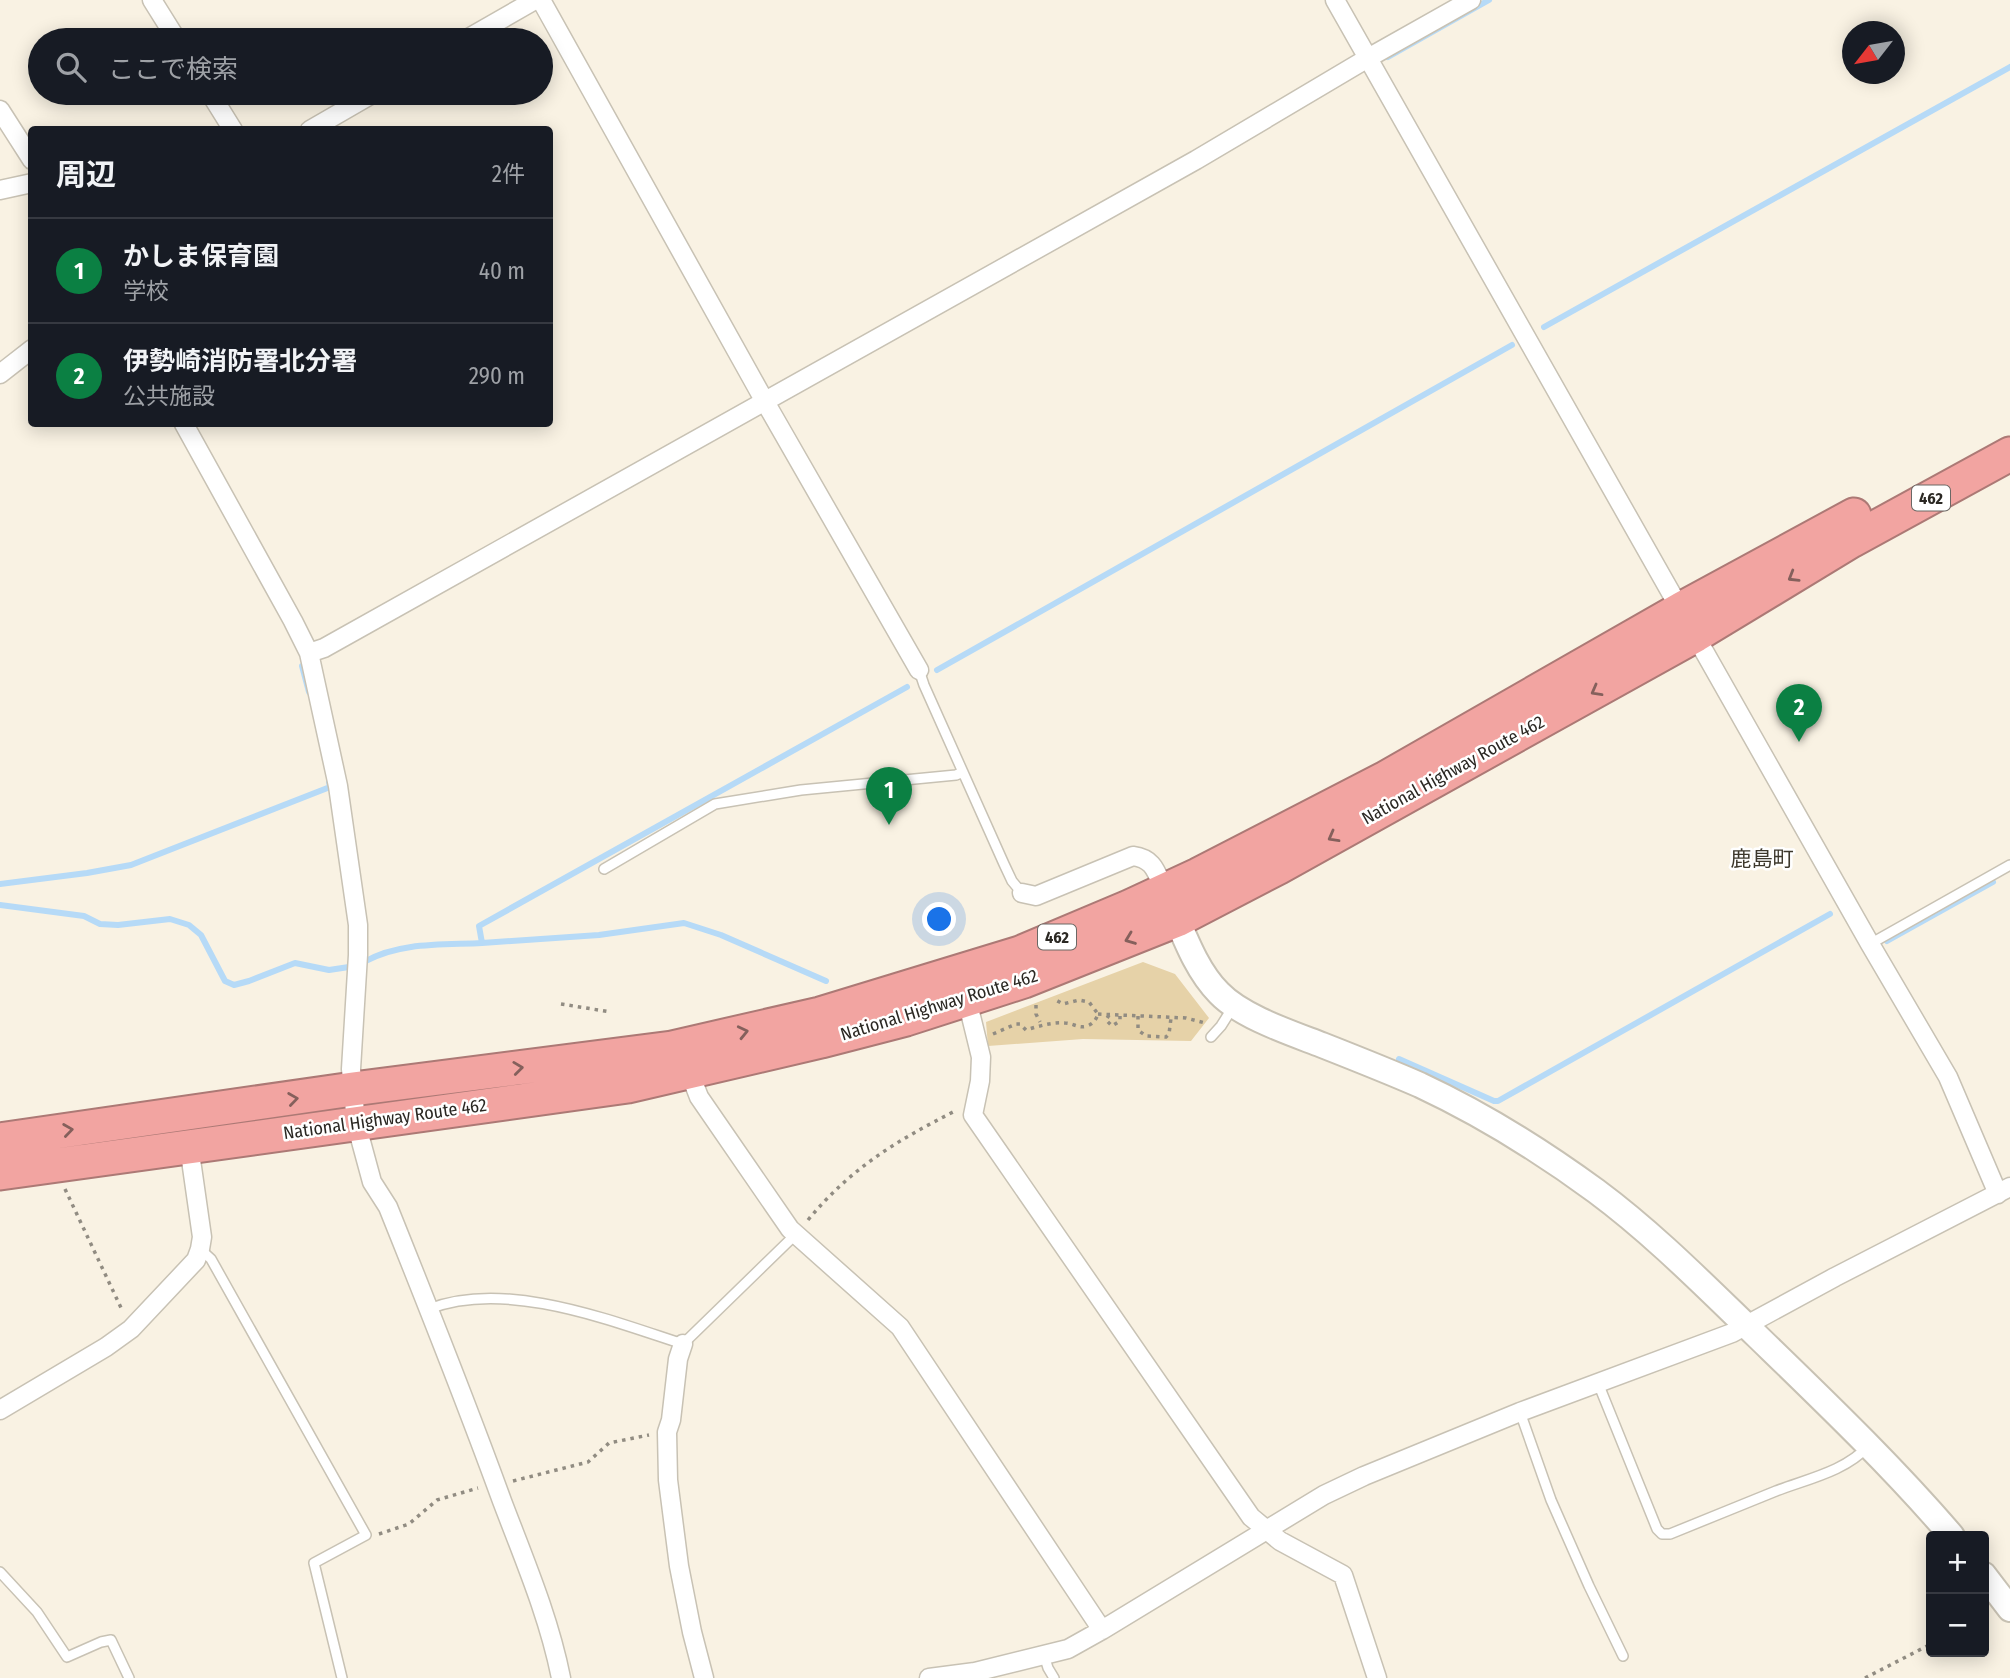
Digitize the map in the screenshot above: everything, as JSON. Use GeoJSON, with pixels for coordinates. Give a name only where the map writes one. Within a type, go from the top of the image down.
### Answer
{"type":"FeatureCollection","features":[{"type":"Feature","properties":{"kind":"highway","name":"National Highway Route 462"},"geometry":{"type":"LineString","coordinates":[[0,1140],[352,1089],[672,1048],[820,1014],[1171,905],[1279,867],[2010,431]]}},
{"type":"Feature","properties":{"kind":"highway","name":"National Highway Route 462"},"geometry":{"type":"LineString","coordinates":[[1688,622],[1851,541],[2010,454]]}},
{"type":"Feature","properties":{"kind":"highway","name":"National Highway Route 462"},"geometry":{"type":"LineString","coordinates":[[0,1173],[628,1086],[906,1019],[1024,981],[1171,905]]}},
{"type":"Feature","properties":{"kind":"street"},"geometry":{"type":"LineString","coordinates":[[152,0],[170,28]]}},
{"type":"Feature","properties":{"kind":"street"},"geometry":{"type":"LineString","coordinates":[[486,28],[535,0]]}},
{"type":"Feature","properties":{"kind":"street"},"geometry":{"type":"LineString","coordinates":[[541,0],[764,400],[919,670]]}},
{"type":"Feature","properties":{"kind":"street"},"geometry":{"type":"LineString","coordinates":[[929,1678],[975,1672],[1068,1649],[1324,1495],[1520,1412],[1708,1343],[1746,1326],[1835,1277],[2004,1191],[1948,1077],[1335,0]]}},
{"type":"Feature","properties":{"kind":"street"},"geometry":{"type":"LineString","coordinates":[[309,653],[324,648],[1196,160],[1471,0]]}},
{"type":"Feature","properties":{"kind":"street"},"geometry":{"type":"LineString","coordinates":[[217,105],[231,126]]}},
{"type":"Feature","properties":{"kind":"street"},"geometry":{"type":"LineString","coordinates":[[317,126],[353,105]]}},
{"type":"Feature","properties":{"kind":"street"},"geometry":{"type":"LineString","coordinates":[[0,110],[28,154]]}},
{"type":"Feature","properties":{"kind":"street"},"geometry":{"type":"LineString","coordinates":[[0,190],[28,184]]}},
{"type":"Feature","properties":{"kind":"street"},"geometry":{"type":"LineString","coordinates":[[0,374],[28,352]]}},
{"type":"Feature","properties":{"kind":"street"},"geometry":{"type":"LineString","coordinates":[[186,427],[309,653],[338,786],[358,925],[351,1040],[356,1123],[372,1182],[388,1207],[429,1309],[541,1605],[555,1647],[561,1678]]}},
{"type":"Feature","properties":{"kind":"street"},"geometry":{"type":"LineString","coordinates":[[1022,894],[1036,896],[1133,856],[1144,858],[1153,865],[1199,967],[1219,994],[1234,1006],[1278,1028],[1421,1086],[1519,1138],[1555,1161],[1621,1212],[1694,1276],[1869,1445],[1947,1531]]}},
{"type":"Feature","properties":{"kind":"street"},"geometry":{"type":"LineString","coordinates":[[967,1000],[981,1057],[980,1081],[973,1115],[1251,1517],[1280,1541],[1343,1575],[1377,1678]]}},
{"type":"Feature","properties":{"kind":"street"},"geometry":{"type":"LineString","coordinates":[[692,1070],[699,1097],[790,1229],[900,1327],[1102,1630]]}},
{"type":"Feature","properties":{"kind":"street"},"geometry":{"type":"LineString","coordinates":[[0,1410],[106,1347],[131,1329],[196,1260],[201,1249],[201,1223],[190,1146]]}},
{"type":"Feature","properties":{"kind":"street"},"geometry":{"type":"LineString","coordinates":[[683,1344],[678,1359],[671,1420],[667,1432],[668,1480],[679,1566],[704,1678]]}},
{"type":"Feature","properties":{"kind":"street"},"geometry":{"type":"LineString","coordinates":[[1989,1582],[2010,1609]]}},
{"type":"Feature","properties":{"kind":"lane"},"geometry":{"type":"LineString","coordinates":[[919,670],[1012,881],[1022,894]]}},
{"type":"Feature","properties":{"kind":"lane"},"geometry":{"type":"LineString","coordinates":[[604,869],[715,804],[800,790],[956,775],[963,772]]}},
{"type":"Feature","properties":{"kind":"lane"},"geometry":{"type":"LineString","coordinates":[[1870,944],[2008,870]]}},
{"type":"Feature","properties":{"kind":"lane"},"geometry":{"type":"LineString","coordinates":[[1211,1037],[1234,1006]]}},
{"type":"Feature","properties":{"kind":"lane"},"geometry":{"type":"LineString","coordinates":[[429,1309],[447,1302],[496,1298],[538,1301],[683,1344],[796,1234]]}},
{"type":"Feature","properties":{"kind":"lane"},"geometry":{"type":"LineString","coordinates":[[201,1249],[211,1259],[366,1535],[314,1563],[342,1678]]}},
{"type":"Feature","properties":{"kind":"lane"},"geometry":{"type":"LineString","coordinates":[[1598,1383],[1657,1528],[1662,1534],[1670,1534],[1854,1460],[1869,1445]]}},
{"type":"Feature","properties":{"kind":"lane"},"geometry":{"type":"LineString","coordinates":[[1520,1412],[1550,1500],[1623,1656]]}},
{"type":"Feature","properties":{"kind":"lane"},"geometry":{"type":"LineString","coordinates":[[0,1573],[37,1612],[67,1657],[111,1640],[129,1678]]}},
{"type":"Feature","properties":{"kind":"lane"},"geometry":{"type":"LineString","coordinates":[[1044,1655],[1054,1678]]}},
{"type":"Feature","properties":{"kind":"path"},"geometry":{"type":"LineString","coordinates":[[1051,994],[1063,1004],[1079,1000],[1089,1002],[1098,1014],[1186,1018],[1205,1023]]}},
{"type":"Feature","properties":{"kind":"path"},"geometry":{"type":"LineString","coordinates":[[1035,1000],[1036,1014],[1040,1022]]}},
{"type":"Feature","properties":{"kind":"path"},"geometry":{"type":"LineString","coordinates":[[561,1004],[611,1012]]}},
{"type":"Feature","properties":{"kind":"path"},"geometry":{"type":"LineString","coordinates":[[992,1025],[993,1034],[1016,1024],[1026,1030],[1038,1025],[1068,1022],[1086,1027],[1092,1024],[1098,1014]]}},
{"type":"Feature","properties":{"kind":"path"},"geometry":{"type":"LineString","coordinates":[[1109,1015],[1106,1020],[1112,1026],[1120,1021],[1120,1015]]}},
{"type":"Feature","properties":{"kind":"path"},"geometry":{"type":"LineString","coordinates":[[1138,1016],[1138,1030],[1146,1037],[1166,1037],[1169,1034],[1171,1018]]}},
{"type":"Feature","properties":{"kind":"path"},"geometry":{"type":"LineString","coordinates":[[796,1234],[818,1208],[865,1164],[904,1137],[958,1110],[974,1106]]}},
{"type":"Feature","properties":{"kind":"path"},"geometry":{"type":"LineString","coordinates":[[62,1163],[66,1195],[131,1329]]}},
{"type":"Feature","properties":{"kind":"path"},"geometry":{"type":"LineString","coordinates":[[1865,1678],[1926,1647]]}},
{"type":"Feature","properties":{"kind":"shaded area"},"geometry":{"type":"Polygon","coordinates":[[[1143,962],[1175,974],[1209,1018],[1191,1041],[1083,1039],[988,1046],[986,1022],[1143,962]]]}},
{"type":"Feature","properties":{"kind":"waterway"},"geometry":{"type":"LineString","coordinates":[[1388,57],[1489,0]]}},
{"type":"Feature","properties":{"kind":"waterway"},"geometry":{"type":"LineString","coordinates":[[1544,327],[2010,67]]}},
{"type":"Feature","properties":{"kind":"waterway"},"geometry":{"type":"LineString","coordinates":[[937,670],[1512,345]]}},
{"type":"Feature","properties":{"kind":"waterway"},"geometry":{"type":"LineString","coordinates":[[302,666],[309,692]]}},
{"type":"Feature","properties":{"kind":"waterway"},"geometry":{"type":"LineString","coordinates":[[366,961],[407,947],[482,943],[479,926],[907,687]]}},
{"type":"Feature","properties":{"kind":"waterway"},"geometry":{"type":"LineString","coordinates":[[0,884],[131,865],[330,787],[329,782]]}},
{"type":"Feature","properties":{"kind":"waterway"},"geometry":{"type":"LineString","coordinates":[[1887,941],[1993,882]]}},
{"type":"Feature","properties":{"kind":"waterway"},"geometry":{"type":"LineString","coordinates":[[0,905],[84,916],[100,924],[118,925],[170,919],[189,925],[201,935],[225,981],[234,985],[295,963],[329,970],[349,967]]}},
{"type":"Feature","properties":{"kind":"waterway"},"geometry":{"type":"LineString","coordinates":[[1399,1059],[1498,1101],[1830,914]]}},
{"type":"Feature","properties":{"kind":"waterway"},"geometry":{"type":"LineString","coordinates":[[482,943],[599,935],[684,923],[721,935],[826,981]]}},
{"type":"Feature","properties":{"kind":"place","name":"伊勢崎消防署北分署"},"geometry":{"type":"Point","coordinates":[1799,742]}},
{"type":"Feature","properties":{"kind":"place","name":"かしま保育園"},"geometry":{"type":"Point","coordinates":[889,825]}},
{"type":"Feature","properties":{"kind":"district","name":"鹿島町"},"geometry":{"type":"Point","coordinates":[1762,859]}}]}
